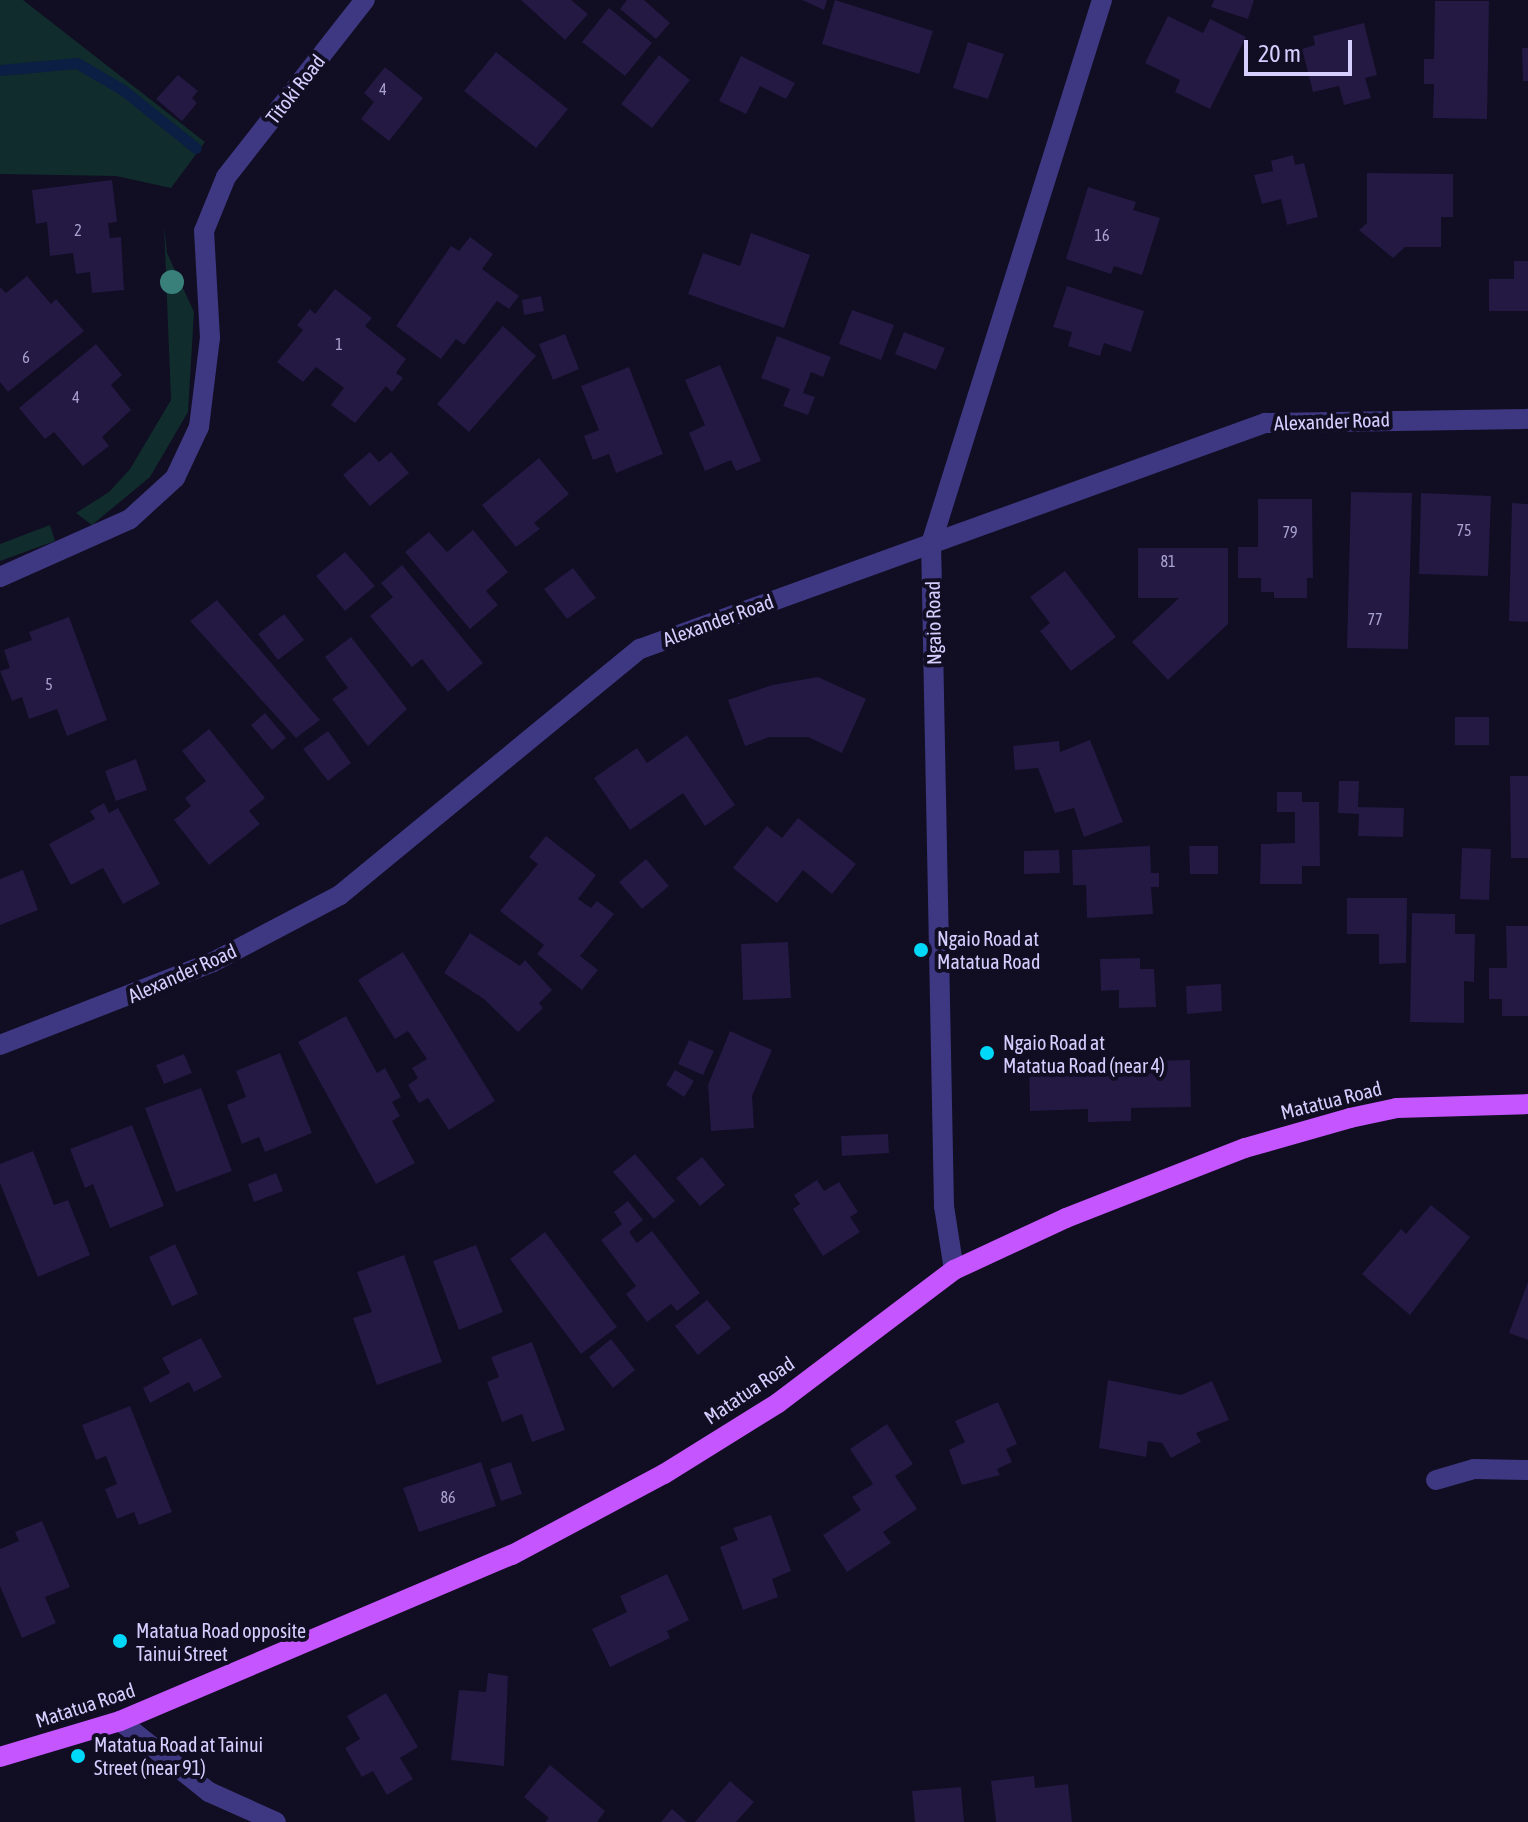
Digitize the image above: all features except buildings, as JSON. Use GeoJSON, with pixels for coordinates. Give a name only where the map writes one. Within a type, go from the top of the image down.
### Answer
{"type":"FeatureCollection","features":[{"type":"Feature","properties":{"kind":"main road","name":"Matatua Road"},"geometry":{"type":"LineString","coordinates":[[0,1757],[120,1721],[512,1555],[664,1474],[778,1403],[954,1270],[1066,1218],[1245,1148],[1397,1108],[1528,1104]]}},
{"type":"Feature","properties":{"kind":"street","name":"Titoki Road"},"geometry":{"type":"LineString","coordinates":[[0,577],[130,519],[175,478],[199,427],[210,338],[204,231],[226,177],[365,0]]}},
{"type":"Feature","properties":{"kind":"street","name":"Ngaio Road"},"geometry":{"type":"LineString","coordinates":[[954,1270],[944,1206],[931,544],[1102,0]]}},
{"type":"Feature","properties":{"kind":"street","name":"Alexander Road"},"geometry":{"type":"LineString","coordinates":[[0,1045],[213,962],[340,895],[640,649],[1265,423],[1528,419]]}},
{"type":"Feature","properties":{"kind":"street"},"geometry":{"type":"LineString","coordinates":[[1436,1480],[1474,1469],[1528,1470]]}},
{"type":"Feature","properties":{"kind":"street"},"geometry":{"type":"LineString","coordinates":[[120,1721],[209,1792],[276,1822]]}},
{"type":"Feature","properties":{"kind":"green space"},"geometry":{"type":"Polygon","coordinates":[[[0,0],[23,0],[205,142],[171,188],[116,176],[0,174],[0,0]]]}},
{"type":"Feature","properties":{"kind":"green space"},"geometry":{"type":"Polygon","coordinates":[[[164,225],[167,253],[194,312],[188,412],[150,477],[92,525],[76,513],[109,492],[130,469],[171,400],[164,225]]]}},
{"type":"Feature","properties":{"kind":"green space"},"geometry":{"type":"Polygon","coordinates":[[[50,525],[55,541],[0,561],[0,544],[50,525]]]}},
{"type":"Feature","properties":{"kind":"waterway"},"geometry":{"type":"LineString","coordinates":[[0,70],[77,63],[123,90],[196,148]]}},
{"type":"Feature","properties":{"kind":"place","name":"Ngaio Road at Matatua Road"},"geometry":{"type":"Point","coordinates":[921,950]}},
{"type":"Feature","properties":{"kind":"place","name":"Ngaio Road at Matatua Road (near 4)"},"geometry":{"type":"Point","coordinates":[987,1053]}},
{"type":"Feature","properties":{"kind":"place","name":"Matatua Road opposite Tainui Street"},"geometry":{"type":"Point","coordinates":[120,1641]}},
{"type":"Feature","properties":{"kind":"place","name":"Matatua Road at Tainui Street (near 91)"},"geometry":{"type":"Point","coordinates":[78,1756]}}]}
